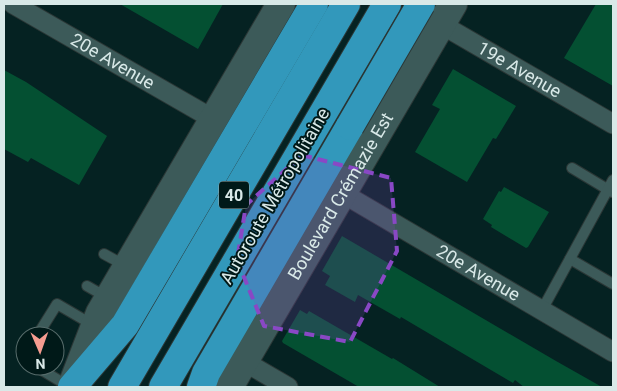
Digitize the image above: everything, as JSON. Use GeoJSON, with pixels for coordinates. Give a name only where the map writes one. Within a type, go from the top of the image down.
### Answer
{"type":"FeatureCollection","features":[{"type":"Feature","properties":{"kind":"highway"},"geometry":{"type":"LineString","coordinates":[[71,387],[125,325],[314,4]]}},
{"type":"Feature","properties":{"kind":"highway","name":"Autoroute Métropolitaine"},"geometry":{"type":"LineString","coordinates":[[122,387],[346,4]]}},
{"type":"Feature","properties":{"kind":"highway","name":"Autoroute Métropolitaine"},"geometry":{"type":"LineString","coordinates":[[163,387],[387,4]]}},
{"type":"Feature","properties":{"kind":"highway"},"geometry":{"type":"LineString","coordinates":[[201,387],[206,373],[350,126],[436,12]]}},
{"type":"Feature","properties":{"kind":"main road"},"geometry":{"type":"LineString","coordinates":[[71,387],[100,313],[98,292],[127,267],[281,4]]}},
{"type":"Feature","properties":{"kind":"main road","name":"Boulevard Crémazie Est"},"geometry":{"type":"LineString","coordinates":[[229,387],[342,193],[436,12]]}},
{"type":"Feature","properties":{"kind":"street","name":"20e Avenue"},"geometry":{"type":"LineString","coordinates":[[13,4],[213,119]]}},
{"type":"Feature","properties":{"kind":"street","name":"19e Avenue"},"geometry":{"type":"LineString","coordinates":[[436,12],[613,124]]}},
{"type":"Feature","properties":{"kind":"street","name":"20e Avenue"},"geometry":{"type":"LineString","coordinates":[[342,193],[613,352]]}},
{"type":"Feature","properties":{"kind":"street"},"geometry":{"type":"LineString","coordinates":[[245,362],[288,387]]}},
{"type":"Feature","properties":{"kind":"lane"},"geometry":{"type":"LineString","coordinates":[[542,310],[612,187],[572,168]]}},
{"type":"Feature","properties":{"kind":"lane"},"geometry":{"type":"LineString","coordinates":[[104,254],[127,267]]}},
{"type":"Feature","properties":{"kind":"lane"},"geometry":{"type":"LineString","coordinates":[[570,259],[613,284]]}},
{"type":"Feature","properties":{"kind":"lane"},"geometry":{"type":"LineString","coordinates":[[43,326],[57,304],[95,326]]}},
{"type":"Feature","properties":{"kind":"lane"},"geometry":{"type":"LineString","coordinates":[[52,376],[71,387]]}},
{"type":"Feature","properties":{"kind":"highlighted area"},"geometry":{"type":"Polygon","coordinates":[[[302,155],[391,178],[397,251],[350,342],[264,326],[237,260],[246,205],[302,155]]]}},
{"type":"Feature","properties":{"kind":"building"},"geometry":{"type":"Polygon","coordinates":[[[120,4],[223,4],[198,49],[120,4]]]}},
{"type":"Feature","properties":{"kind":"building"},"geometry":{"type":"Polygon","coordinates":[[[596,4],[613,4],[613,86],[564,58],[596,4]]]}},
{"type":"Feature","properties":{"kind":"building"},"geometry":{"type":"Polygon","coordinates":[[[453,69],[516,106],[496,139],[493,138],[467,182],[415,152],[440,109],[432,105],[453,69]]]}},
{"type":"Feature","properties":{"kind":"building"},"geometry":{"type":"Polygon","coordinates":[[[4,70],[26,82],[107,136],[79,185],[31,158],[28,162],[4,149],[4,70]]]}},
{"type":"Feature","properties":{"kind":"building"},"geometry":{"type":"Polygon","coordinates":[[[504,187],[549,212],[526,248],[491,227],[492,225],[483,219],[499,191],[501,192],[504,187]]]}},
{"type":"Feature","properties":{"kind":"building"},"geometry":{"type":"Polygon","coordinates":[[[342,236],[602,387],[524,387],[515,380],[513,383],[401,317],[400,319],[358,295],[355,302],[325,285],[330,276],[322,271],[342,236]]]}},
{"type":"Feature","properties":{"kind":"building"},"geometry":{"type":"Polygon","coordinates":[[[300,310],[307,314],[309,311],[440,387],[359,387],[283,343],[282,341],[300,310]]]}}]}
